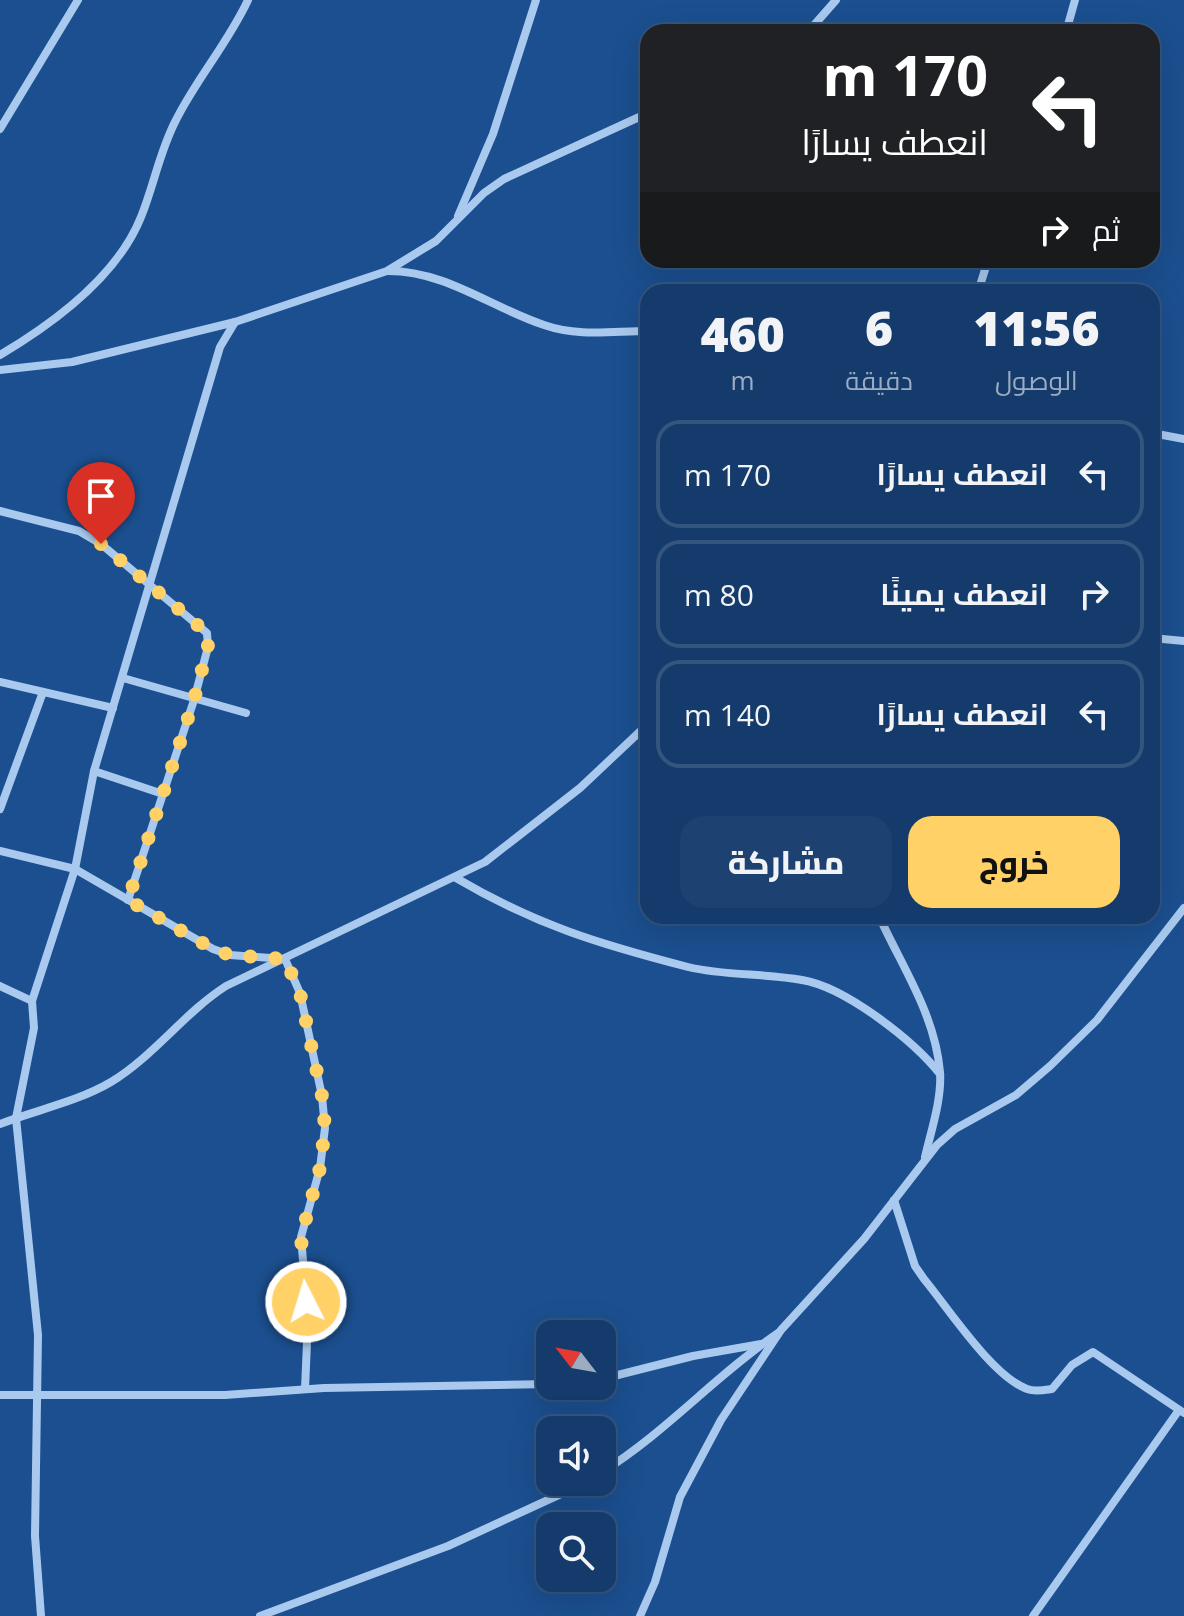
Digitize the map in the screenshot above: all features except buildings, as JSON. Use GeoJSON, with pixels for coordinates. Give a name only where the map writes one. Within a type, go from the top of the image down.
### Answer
{"type":"FeatureCollection","features":[{"type":"Feature","properties":{"kind":"street"},"geometry":{"type":"LineString","coordinates":[[0,129],[78,0]]}},
{"type":"Feature","properties":{"kind":"street"},"geometry":{"type":"LineString","coordinates":[[0,355],[59,315],[112,265],[130,241],[173,126],[233,31],[248,0]]}},
{"type":"Feature","properties":{"kind":"street"},"geometry":{"type":"LineString","coordinates":[[455,224],[493,134],[536,0]]}},
{"type":"Feature","properties":{"kind":"street"},"geometry":{"type":"LineString","coordinates":[[815,24],[836,0]]}},
{"type":"Feature","properties":{"kind":"street"},"geometry":{"type":"LineString","coordinates":[[1068,24],[1075,0]]}},
{"type":"Feature","properties":{"kind":"street"},"geometry":{"type":"LineString","coordinates":[[0,370],[72,362],[235,322],[387,271],[436,241],[484,193],[504,179],[640,117]]}},
{"type":"Feature","properties":{"kind":"street"},"geometry":{"type":"LineString","coordinates":[[387,271],[431,275],[561,330],[589,333],[640,331]]}},
{"type":"Feature","properties":{"kind":"street"},"geometry":{"type":"LineString","coordinates":[[41,1616],[35,1536],[38,1335],[16,1118],[34,1028],[32,1001],[75,869],[94,771],[220,347],[235,322]]}},
{"type":"Feature","properties":{"kind":"street"},"geometry":{"type":"LineString","coordinates":[[1160,434],[1184,439]]}},
{"type":"Feature","properties":{"kind":"street"},"geometry":{"type":"LineString","coordinates":[[0,511],[79,531],[151,582],[207,633],[208,647],[194,700],[128,900]]}},
{"type":"Feature","properties":{"kind":"street"},"geometry":{"type":"LineString","coordinates":[[1160,639],[1184,641]]}},
{"type":"Feature","properties":{"kind":"street"},"geometry":{"type":"LineString","coordinates":[[123,678],[246,713]]}},
{"type":"Feature","properties":{"kind":"street"},"geometry":{"type":"LineString","coordinates":[[0,682],[113,708]]}},
{"type":"Feature","properties":{"kind":"street"},"geometry":{"type":"LineString","coordinates":[[0,809],[43,692]]}},
{"type":"Feature","properties":{"kind":"street"},"geometry":{"type":"LineString","coordinates":[[0,1124],[90,1093],[112,1081],[208,998],[485,862],[580,788],[640,732]]}},
{"type":"Feature","properties":{"kind":"street"},"geometry":{"type":"LineString","coordinates":[[94,771],[163,794]]}},
{"type":"Feature","properties":{"kind":"street"},"geometry":{"type":"LineString","coordinates":[[0,851],[75,869],[213,949],[230,955],[285,959]]}},
{"type":"Feature","properties":{"kind":"street"},"geometry":{"type":"LineString","coordinates":[[456,878],[532,918],[594,943],[692,968],[818,983],[894,1029],[916,1046],[940,1074]]}},
{"type":"Feature","properties":{"kind":"street"},"geometry":{"type":"LineString","coordinates":[[640,1616],[655,1582],[680,1497],[721,1420],[781,1330],[955,1129],[1016,1095],[1059,1057],[1125,986],[1184,908]]}},
{"type":"Feature","properties":{"kind":"street"},"geometry":{"type":"LineString","coordinates":[[883,924],[924,1005],[940,1074],[924,1162]]}},
{"type":"Feature","properties":{"kind":"street"},"geometry":{"type":"LineString","coordinates":[[285,959],[300,993],[322,1096],[325,1128],[320,1168],[301,1237],[308,1319],[305,1389]]}},
{"type":"Feature","properties":{"kind":"street"},"geometry":{"type":"LineString","coordinates":[[0,986],[32,1001]]}},
{"type":"Feature","properties":{"kind":"street"},"geometry":{"type":"LineString","coordinates":[[894,1200],[915,1266],[998,1368],[1017,1384],[1029,1390],[1052,1389],[1072,1365],[1093,1352],[1182,1412],[1033,1616]]}},
{"type":"Feature","properties":{"kind":"street"},"geometry":{"type":"LineString","coordinates":[[616,1464],[630,1455],[700,1392],[781,1330]]}},
{"type":"Feature","properties":{"kind":"street"},"geometry":{"type":"LineString","coordinates":[[616,1375],[693,1356],[762,1344]]}},
{"type":"Feature","properties":{"kind":"street"},"geometry":{"type":"LineString","coordinates":[[0,1395],[225,1395],[305,1389],[536,1384]]}},
{"type":"Feature","properties":{"kind":"street"},"geometry":{"type":"LineString","coordinates":[[260,1616],[448,1546],[557,1496]]}},
{"type":"Feature","properties":{"kind":"route"},"geometry":{"type":"LineString","coordinates":[[101,544],[151,582],[207,633],[208,647],[194,700],[128,900],[213,949],[230,955],[285,959],[300,993],[322,1096],[325,1128],[320,1168],[301,1237],[306,1302]]}}]}
